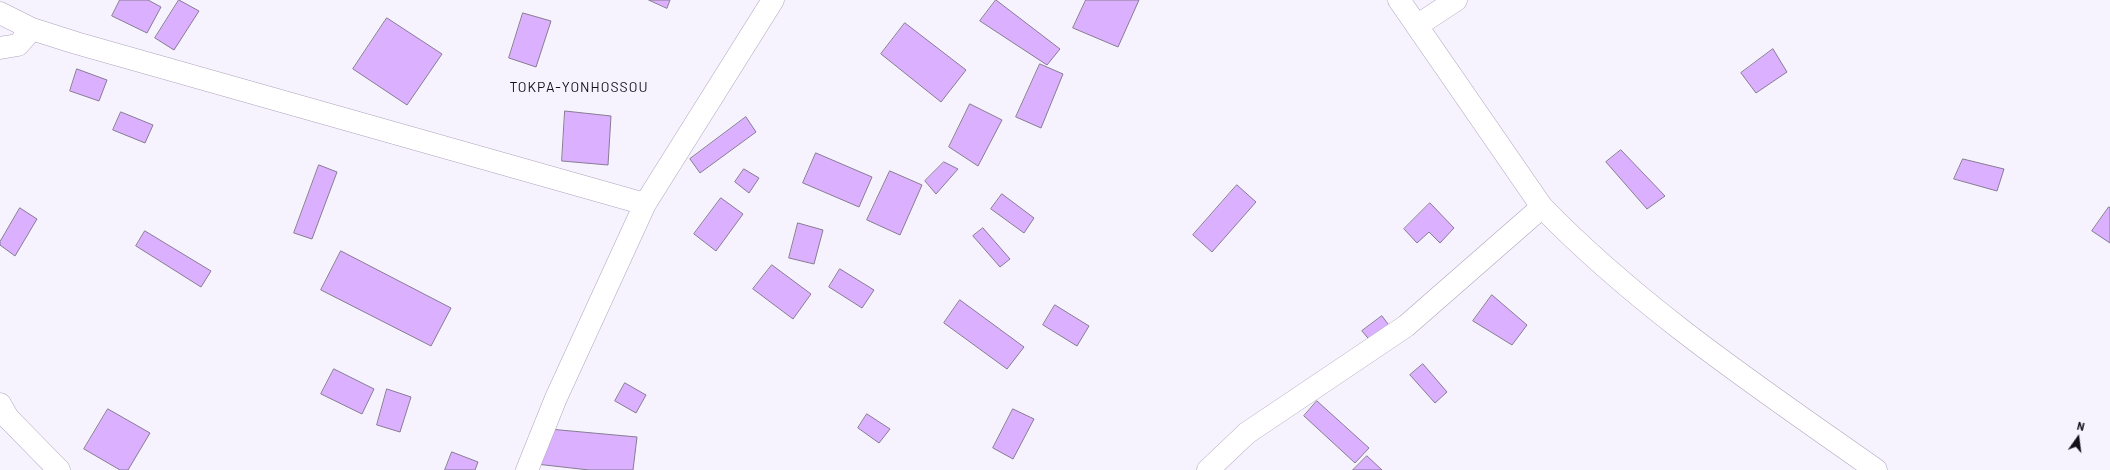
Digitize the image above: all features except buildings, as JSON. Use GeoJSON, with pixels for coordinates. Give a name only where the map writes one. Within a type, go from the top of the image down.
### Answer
{"type":"FeatureCollection","features":[{"type":"Feature","properties":{"kind":"street"},"geometry":{"type":"LineString","coordinates":[[527,470],[556,398],[645,204],[773,0]]}},
{"type":"Feature","properties":{"kind":"street"},"geometry":{"type":"LineString","coordinates":[[1399,0],[1418,25],[1542,207],[1609,272],[1698,344],[1876,470]]}},
{"type":"Feature","properties":{"kind":"street"},"geometry":{"type":"LineString","coordinates":[[1418,25],[1456,0]]}},
{"type":"Feature","properties":{"kind":"street"},"geometry":{"type":"LineString","coordinates":[[0,12],[32,29],[645,204]]}},
{"type":"Feature","properties":{"kind":"street"},"geometry":{"type":"LineString","coordinates":[[0,48],[18,45],[32,29]]}},
{"type":"Feature","properties":{"kind":"street"},"geometry":{"type":"LineString","coordinates":[[1208,470],[1247,433],[1406,326],[1542,207]]}},
{"type":"Feature","properties":{"kind":"street"},"geometry":{"type":"LineString","coordinates":[[0,404],[8,418],[59,470]]}},
{"type":"Feature","properties":{"kind":"district","name":"TOKPA-YONHOSSOU"},"geometry":{"type":"Point","coordinates":[579,87]}}]}
